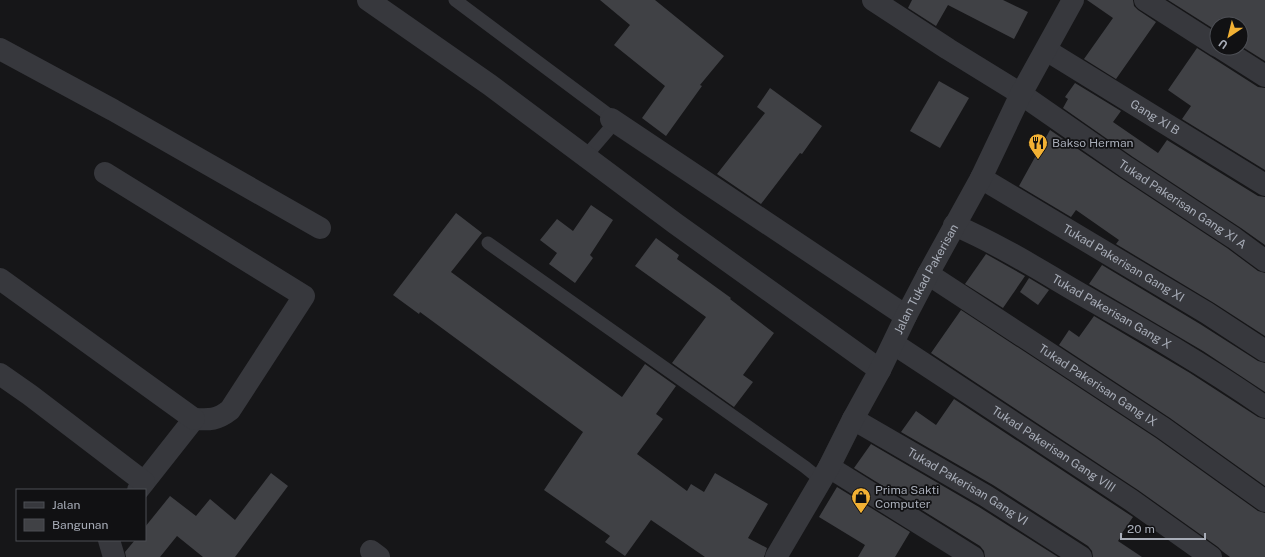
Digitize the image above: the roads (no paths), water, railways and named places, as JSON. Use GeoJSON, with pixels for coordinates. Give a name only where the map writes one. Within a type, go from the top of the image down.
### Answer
{"type":"FeatureCollection","features":[{"type":"Feature","properties":{"kind":"street"},"geometry":{"type":"LineString","coordinates":[[368,0],[490,85],[683,229],[880,370]]}},
{"type":"Feature","properties":{"kind":"street","name":"Tukad Pakerisan Gang XI A"},"geometry":{"type":"LineString","coordinates":[[873,0],[1021,94],[1126,167],[1265,260]]}},
{"type":"Feature","properties":{"kind":"street","name":"Jalan Tukad Pakerisan"},"geometry":{"type":"LineString","coordinates":[[776,557],[825,473],[894,344],[906,316],[928,274],[981,178],[1021,94],[1073,0]]}},
{"type":"Feature","properties":{"kind":"street"},"geometry":{"type":"LineString","coordinates":[[1145,0],[1209,41]]}},
{"type":"Feature","properties":{"kind":"street"},"geometry":{"type":"LineString","coordinates":[[0,49],[113,110],[320,228]]}},
{"type":"Feature","properties":{"kind":"street","name":"Gang XI B"},"geometry":{"type":"LineString","coordinates":[[1046,50],[1265,185]]}},
{"type":"Feature","properties":{"kind":"street"},"geometry":{"type":"LineString","coordinates":[[1234,56],[1265,76]]}},
{"type":"Feature","properties":{"kind":"street"},"geometry":{"type":"LineString","coordinates":[[611,119],[906,316]]}},
{"type":"Feature","properties":{"kind":"street"},"geometry":{"type":"LineString","coordinates":[[0,279],[194,419],[209,420],[222,416],[230,410],[304,296],[105,173]]}},
{"type":"Feature","properties":{"kind":"street","name":"Tukad Pakerisan Gang XI"},"geometry":{"type":"LineString","coordinates":[[981,178],[1207,314],[1265,351]]}},
{"type":"Feature","properties":{"kind":"street","name":"Tukad Pakerisan Gang X"},"geometry":{"type":"LineString","coordinates":[[954,225],[983,237],[1127,320],[1219,375],[1265,407]]}},
{"type":"Feature","properties":{"kind":"street","name":"Tukad Pakerisan Gang IX"},"geometry":{"type":"LineString","coordinates":[[928,274],[1163,428],[1265,501]]}},
{"type":"Feature","properties":{"kind":"street","name":"Tukad Pakerisan Gang VIII"},"geometry":{"type":"LineString","coordinates":[[894,344],[1131,500],[1211,557]]}},
{"type":"Feature","properties":{"kind":"street"},"geometry":{"type":"LineString","coordinates":[[0,374],[37,400],[141,486],[194,419]]}},
{"type":"Feature","properties":{"kind":"street","name":"Tukad Pakerisan Gang VI"},"geometry":{"type":"LineString","coordinates":[[853,419],[993,501],[1081,557]]}},
{"type":"Feature","properties":{"kind":"street"},"geometry":{"type":"LineString","coordinates":[[825,473],[973,557]]}},
{"type":"Feature","properties":{"kind":"street"},"geometry":{"type":"LineString","coordinates":[[109,541],[114,557]]}},
{"type":"Feature","properties":{"kind":"lane"},"geometry":{"type":"LineString","coordinates":[[455,0],[609,115],[612,124],[610,128],[585,156]]}},
{"type":"Feature","properties":{"kind":"lane"},"geometry":{"type":"LineString","coordinates":[[488,244],[805,467],[825,473]]}},
{"type":"Feature","properties":{"kind":"place","name":"Bakso Herman"},"geometry":{"type":"Point","coordinates":[1038,160]}},
{"type":"Feature","properties":{"kind":"place","name":"Prima Sakti Computer"},"geometry":{"type":"Point","coordinates":[861,514]}}]}
